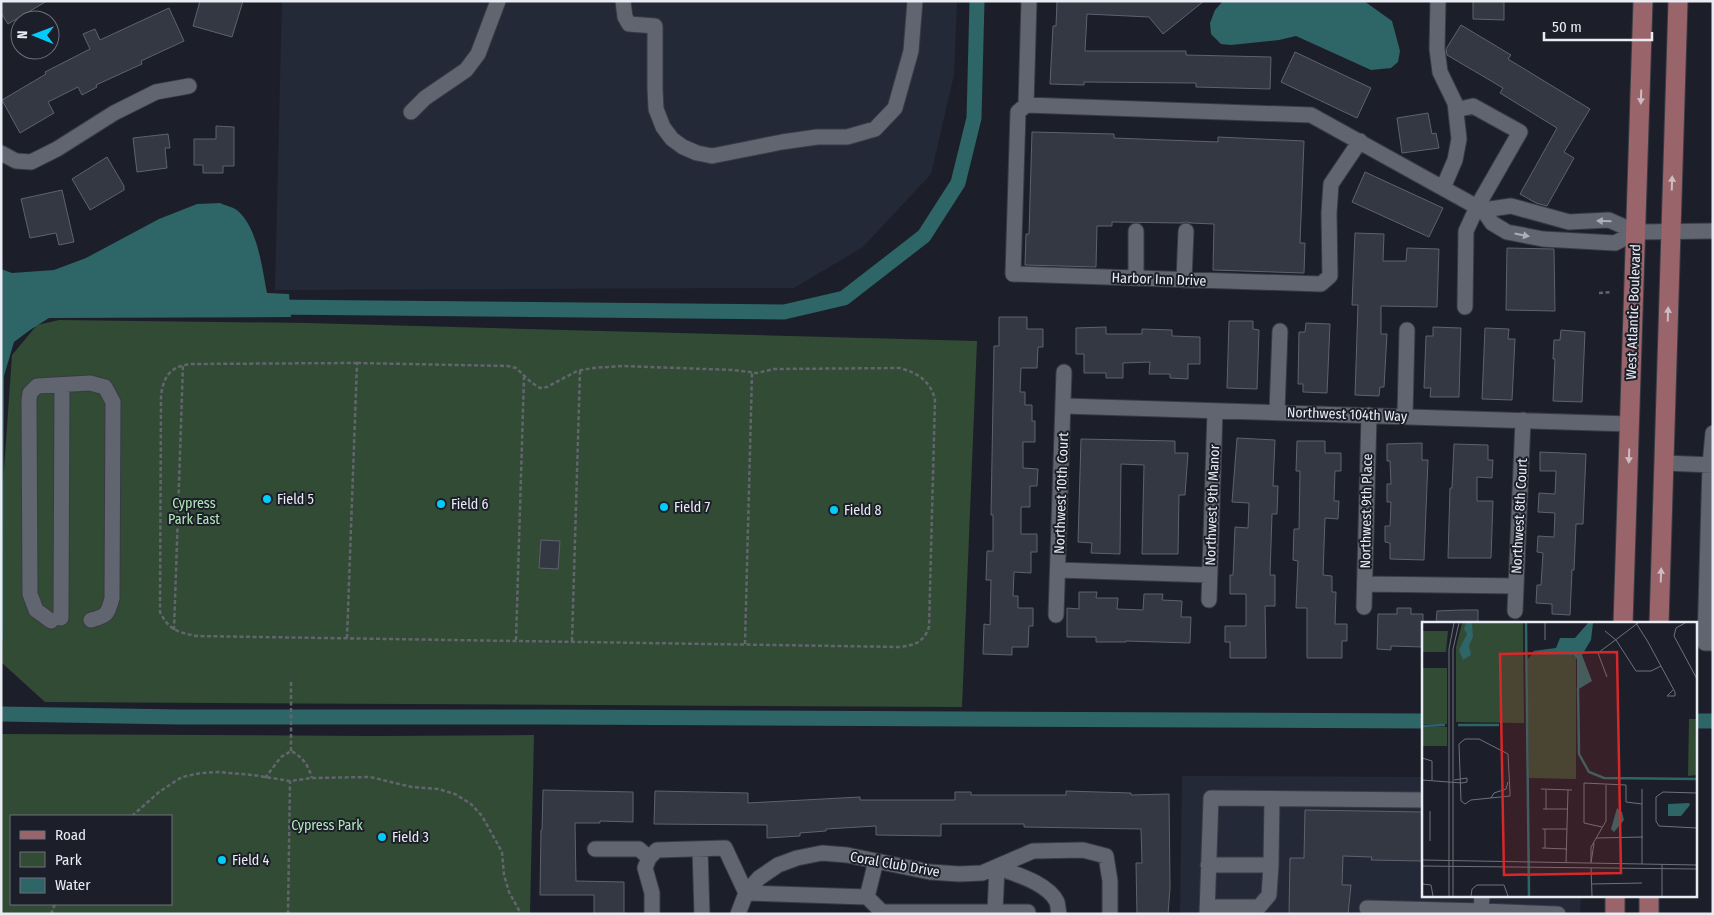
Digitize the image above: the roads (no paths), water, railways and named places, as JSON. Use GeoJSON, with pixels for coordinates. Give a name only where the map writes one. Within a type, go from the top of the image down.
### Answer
{"type":"FeatureCollection","features":[{"type":"Feature","properties":{"kind":"main road","name":"West Atlantic Boulevard"},"geometry":{"type":"LineString","coordinates":[[1623,622],[1644,1]]}},
{"type":"Feature","properties":{"kind":"main road"},"geometry":{"type":"LineString","coordinates":[[1659,622],[1678,1]]}},
{"type":"Feature","properties":{"kind":"main road"},"geometry":{"type":"LineString","coordinates":[[1615,898],[1615,914]]}},
{"type":"Feature","properties":{"kind":"main road"},"geometry":{"type":"LineString","coordinates":[[1649,898],[1649,914]]}},
{"type":"Feature","properties":{"kind":"street"},"geometry":{"type":"LineString","coordinates":[[411,112],[425,98],[466,70],[478,54],[498,1]]}},
{"type":"Feature","properties":{"kind":"street"},"geometry":{"type":"LineString","coordinates":[[623,1],[625,17],[629,24],[655,26],[656,109],[663,126],[672,139],[683,147],[697,153],[712,156],[817,137],[847,138],[875,129],[895,108],[911,50],[915,1]]}},
{"type":"Feature","properties":{"kind":"street","name":"Harbor Inn Drive"},"geometry":{"type":"LineString","coordinates":[[1029,1],[1026,105],[1018,112],[1013,274],[1321,284],[1330,276],[1329,213],[1331,184],[1360,141]]}},
{"type":"Feature","properties":{"kind":"street"},"geometry":{"type":"LineString","coordinates":[[1438,1],[1437,49],[1440,72],[1455,103],[1459,139],[1455,160],[1443,188]]}},
{"type":"Feature","properties":{"kind":"street"},"geometry":{"type":"LineString","coordinates":[[1,153],[16,161],[31,162],[57,149],[114,113],[156,92],[189,86]]}},
{"type":"Feature","properties":{"kind":"street"},"geometry":{"type":"LineString","coordinates":[[1026,105],[1311,115],[1480,208],[1492,224],[1507,232],[1543,239],[1615,243],[1636,232]]}},
{"type":"Feature","properties":{"kind":"street"},"geometry":{"type":"LineString","coordinates":[[1456,110],[1472,106],[1520,132],[1466,231],[1465,307]]}},
{"type":"Feature","properties":{"kind":"street"},"geometry":{"type":"LineString","coordinates":[[1480,208],[1511,206],[1569,222],[1609,220],[1636,232],[1713,231]]}},
{"type":"Feature","properties":{"kind":"street"},"geometry":{"type":"LineString","coordinates":[[1569,222],[1570,240]]}},
{"type":"Feature","properties":{"kind":"street"},"geometry":{"type":"LineString","coordinates":[[1136,230],[1136,278]]}},
{"type":"Feature","properties":{"kind":"street"},"geometry":{"type":"LineString","coordinates":[[1184,280],[1186,231]]}},
{"type":"Feature","properties":{"kind":"street"},"geometry":{"type":"LineString","coordinates":[[1405,416],[1407,330]]}},
{"type":"Feature","properties":{"kind":"street"},"geometry":{"type":"LineString","coordinates":[[1277,412],[1280,331]]}},
{"type":"Feature","properties":{"kind":"street","name":"Northwest 10th Court"},"geometry":{"type":"LineString","coordinates":[[1056,615],[1064,372]]}},
{"type":"Feature","properties":{"kind":"street"},"geometry":{"type":"LineString","coordinates":[[62,385],[56,620],[36,610],[30,594],[30,393],[37,386],[90,383],[105,387],[113,402],[112,598],[110,610],[104,617],[91,620]]}},
{"type":"Feature","properties":{"kind":"street","name":"Northwest 104th Way"},"geometry":{"type":"LineString","coordinates":[[1064,406],[1630,424]]}},
{"type":"Feature","properties":{"kind":"street","name":"Northwest 9th Manor"},"geometry":{"type":"LineString","coordinates":[[1209,600],[1215,411]]}},
{"type":"Feature","properties":{"kind":"street","name":"Northwest 9th Place"},"geometry":{"type":"LineString","coordinates":[[1364,607],[1369,415]]}},
{"type":"Feature","properties":{"kind":"street","name":"Northwest 8th Court"},"geometry":{"type":"LineString","coordinates":[[1515,611],[1523,420]]}},
{"type":"Feature","properties":{"kind":"street"},"geometry":{"type":"LineString","coordinates":[[1713,434],[1705,643],[1713,643]]}},
{"type":"Feature","properties":{"kind":"street"},"geometry":{"type":"LineString","coordinates":[[1664,463],[1712,465]]}},
{"type":"Feature","properties":{"kind":"street"},"geometry":{"type":"LineString","coordinates":[[1058,570],[1210,575]]}},
{"type":"Feature","properties":{"kind":"street"},"geometry":{"type":"LineString","coordinates":[[1365,584],[1515,586]]}},
{"type":"Feature","properties":{"kind":"street"},"geometry":{"type":"LineString","coordinates":[[1272,798],[1269,895],[1259,907],[1207,910],[1211,798],[1272,798],[1422,800]]}},
{"type":"Feature","properties":{"kind":"street"},"geometry":{"type":"LineString","coordinates":[[652,914],[652,894],[645,868],[648,858],[657,850],[725,848],[746,893],[867,897],[882,912],[1028,912]]}},
{"type":"Feature","properties":{"kind":"street"},"geometry":{"type":"LineString","coordinates":[[595,849],[639,849],[648,858]]}},
{"type":"Feature","properties":{"kind":"street"},"geometry":{"type":"LineString","coordinates":[[700,849],[702,914]]}},
{"type":"Feature","properties":{"kind":"street","name":"Coral Club Drive"},"geometry":{"type":"LineString","coordinates":[[738,914],[746,893],[759,878],[778,865],[797,858],[822,854],[847,855],[930,872],[959,874],[982,873],[1032,851],[1082,850],[1106,856],[1110,881],[1110,914]]}},
{"type":"Feature","properties":{"kind":"street"},"geometry":{"type":"LineString","coordinates":[[867,897],[876,861]]}},
{"type":"Feature","properties":{"kind":"street"},"geometry":{"type":"LineString","coordinates":[[1208,865],[1271,865]]}},
{"type":"Feature","properties":{"kind":"street"},"geometry":{"type":"LineString","coordinates":[[995,912],[997,867],[1026,878],[1045,888],[1057,902],[1059,914]]}},
{"type":"Feature","properties":{"kind":"street"},"geometry":{"type":"LineString","coordinates":[[1367,908],[1482,904],[1558,914]]}},
{"type":"Feature","properties":{"kind":"water"},"geometry":{"type":"Polygon","coordinates":[[[1223,1],[1364,1],[1392,21],[1400,51],[1398,62],[1391,68],[1371,70],[1296,36],[1279,40],[1231,45],[1221,44],[1211,34],[1210,23],[1215,10],[1223,1]]]}},
{"type":"Feature","properties":{"kind":"water"},"geometry":{"type":"Polygon","coordinates":[[[220,203],[236,210],[245,219],[255,238],[267,293],[289,294],[291,317],[49,318],[14,342],[4,376],[3,640],[1,641],[1,269],[12,273],[54,270],[86,258],[159,219],[197,204],[220,203]]]}},
{"type":"Feature","properties":{"kind":"waterway"},"geometry":{"type":"LineString","coordinates":[[270,307],[784,312],[844,298],[924,236],[958,183],[974,118],[977,1]]}},
{"type":"Feature","properties":{"kind":"waterway"},"geometry":{"type":"LineString","coordinates":[[1,714],[179,717],[1422,721]]}},
{"type":"Feature","properties":{"kind":"waterway"},"geometry":{"type":"LineString","coordinates":[[1696,721],[1713,721]]}},
{"type":"Feature","properties":{"kind":"place","name":"Field 5"},"geometry":{"type":"Point","coordinates":[267,499]}},
{"type":"Feature","properties":{"kind":"place","name":"Field 6"},"geometry":{"type":"Point","coordinates":[441,504]}},
{"type":"Feature","properties":{"kind":"place","name":"Field 7"},"geometry":{"type":"Point","coordinates":[664,507]}},
{"type":"Feature","properties":{"kind":"place","name":"Field 8"},"geometry":{"type":"Point","coordinates":[834,510]}},
{"type":"Feature","properties":{"kind":"place","name":"Field 3"},"geometry":{"type":"Point","coordinates":[382,837]}},
{"type":"Feature","properties":{"kind":"place","name":"Field 4"},"geometry":{"type":"Point","coordinates":[222,860]}},
{"type":"Feature","properties":{"kind":"park label","name":"Cypress Park East"},"geometry":{"type":"Point","coordinates":[194,512]}},
{"type":"Feature","properties":{"kind":"park label","name":"Cypress Park"},"geometry":{"type":"Point","coordinates":[327,825]}}]}
